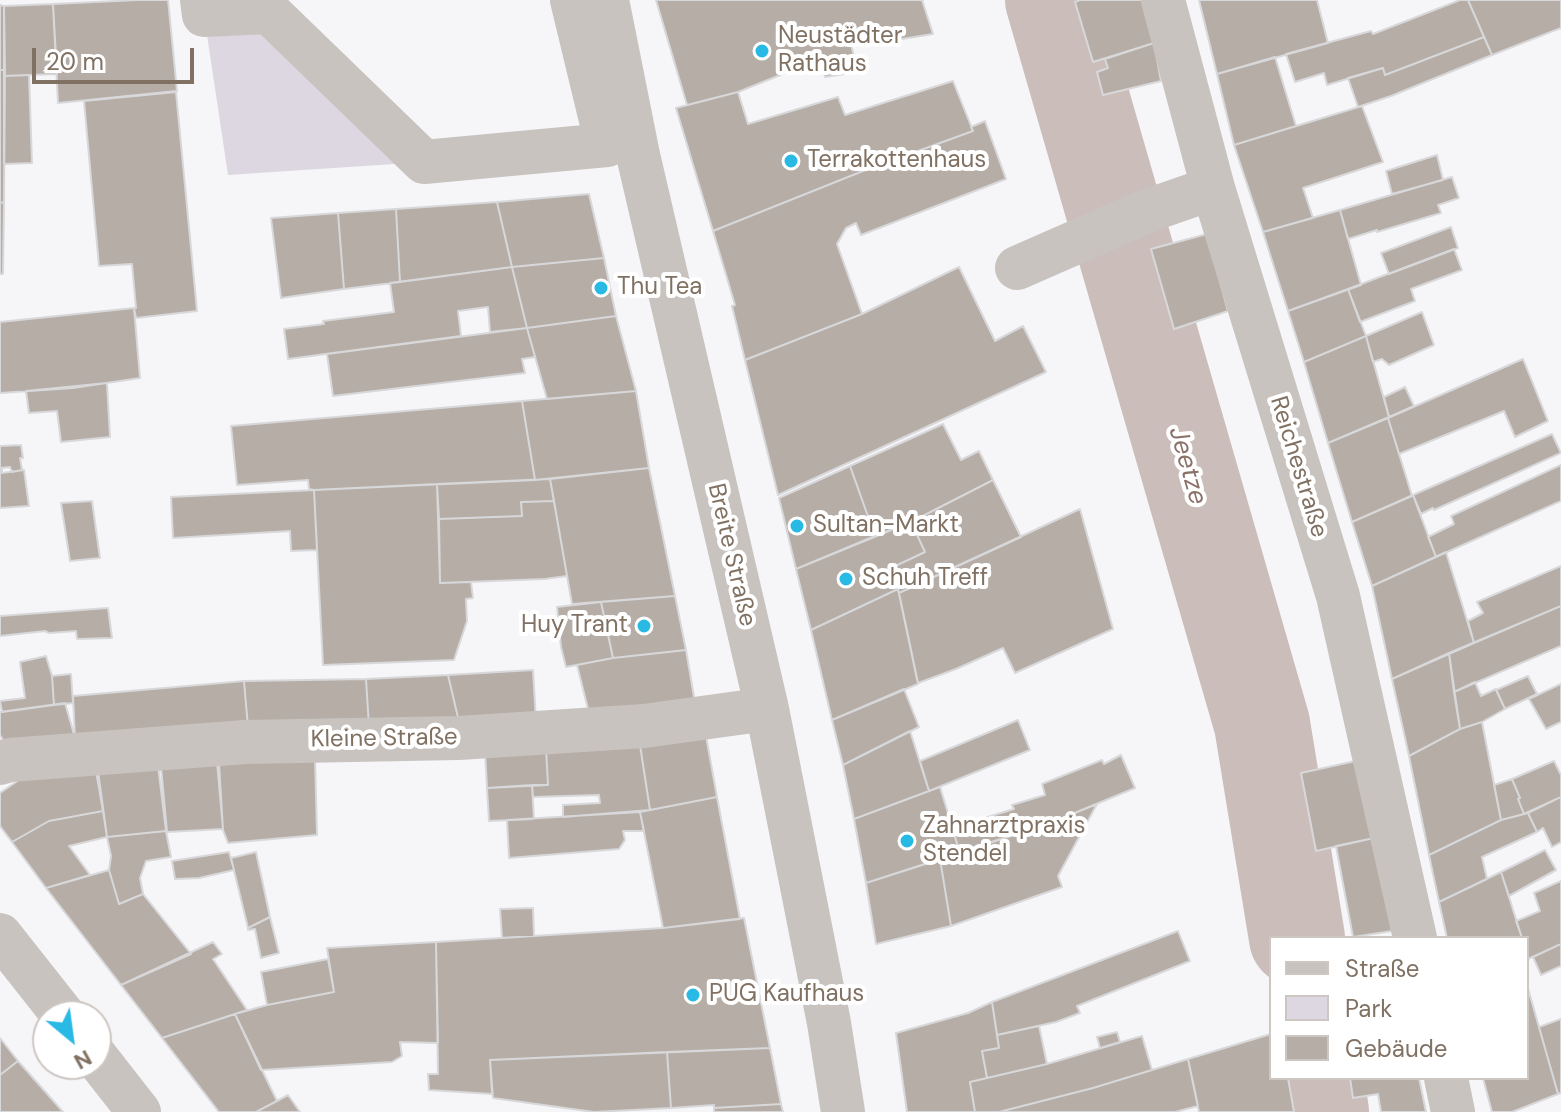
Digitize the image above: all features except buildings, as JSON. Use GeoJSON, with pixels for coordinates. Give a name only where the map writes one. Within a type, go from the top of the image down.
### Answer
{"type":"FeatureCollection","features":[{"type":"Feature","properties":{"kind":"street"},"geometry":{"type":"LineString","coordinates":[[202,0],[204,15],[269,12],[424,162],[607,145],[572,0]]}},
{"type":"Feature","properties":{"kind":"street","name":"Breite Straße"},"geometry":{"type":"LineString","coordinates":[[607,0],[638,155],[767,709],[829,1023],[843,1112]]}},
{"type":"Feature","properties":{"kind":"street","name":"Reichestraße"},"geometry":{"type":"LineString","coordinates":[[1163,0],[1213,188],[1338,596],[1415,936]]}},
{"type":"Feature","properties":{"kind":"street"},"geometry":{"type":"LineString","coordinates":[[1017,268],[1147,211],[1213,188]]}},
{"type":"Feature","properties":{"kind":"street","name":"Kleine Straße"},"geometry":{"type":"LineString","coordinates":[[0,763],[245,742],[459,738],[644,726],[767,709]]}},
{"type":"Feature","properties":{"kind":"street"},"geometry":{"type":"LineString","coordinates":[[0,935],[51,1000]]}},
{"type":"Feature","properties":{"kind":"street"},"geometry":{"type":"LineString","coordinates":[[112,1077],[139,1112]]}},
{"type":"Feature","properties":{"kind":"street"},"geometry":{"type":"LineString","coordinates":[[1446,1080],[1453,1112]]}},
{"type":"Feature","properties":{"kind":"green space"},"geometry":{"type":"Polygon","coordinates":[[[269,12],[424,162],[228,175],[204,15],[269,12]]]}},
{"type":"Feature","properties":{"kind":"waterway","name":"Jeetze"},"geometry":{"type":"LineString","coordinates":[[1053,0],[1262,724],[1297,936]]}},
{"type":"Feature","properties":{"kind":"waterway","name":"Jeetze"},"geometry":{"type":"LineString","coordinates":[[1316,1080],[1321,1112]]}},
{"type":"Feature","properties":{"kind":"place","name":"Neustädter Rathaus"},"geometry":{"type":"Point","coordinates":[762,51]}},
{"type":"Feature","properties":{"kind":"place","name":"Terrakottenhaus"},"geometry":{"type":"Point","coordinates":[791,161]}},
{"type":"Feature","properties":{"kind":"place","name":"Thu Tea"},"geometry":{"type":"Point","coordinates":[601,288]}},
{"type":"Feature","properties":{"kind":"place","name":"Sultan-Markt"},"geometry":{"type":"Point","coordinates":[797,526]}},
{"type":"Feature","properties":{"kind":"place","name":"Schuh Treff"},"geometry":{"type":"Point","coordinates":[846,579]}},
{"type":"Feature","properties":{"kind":"place","name":"Huy Trant"},"geometry":{"type":"Point","coordinates":[644,626]}},
{"type":"Feature","properties":{"kind":"place","name":"Zahnarztpraxis Stendel"},"geometry":{"type":"Point","coordinates":[907,841]}},
{"type":"Feature","properties":{"kind":"place","name":"PUG Kaufhaus"},"geometry":{"type":"Point","coordinates":[693,995]}}]}
